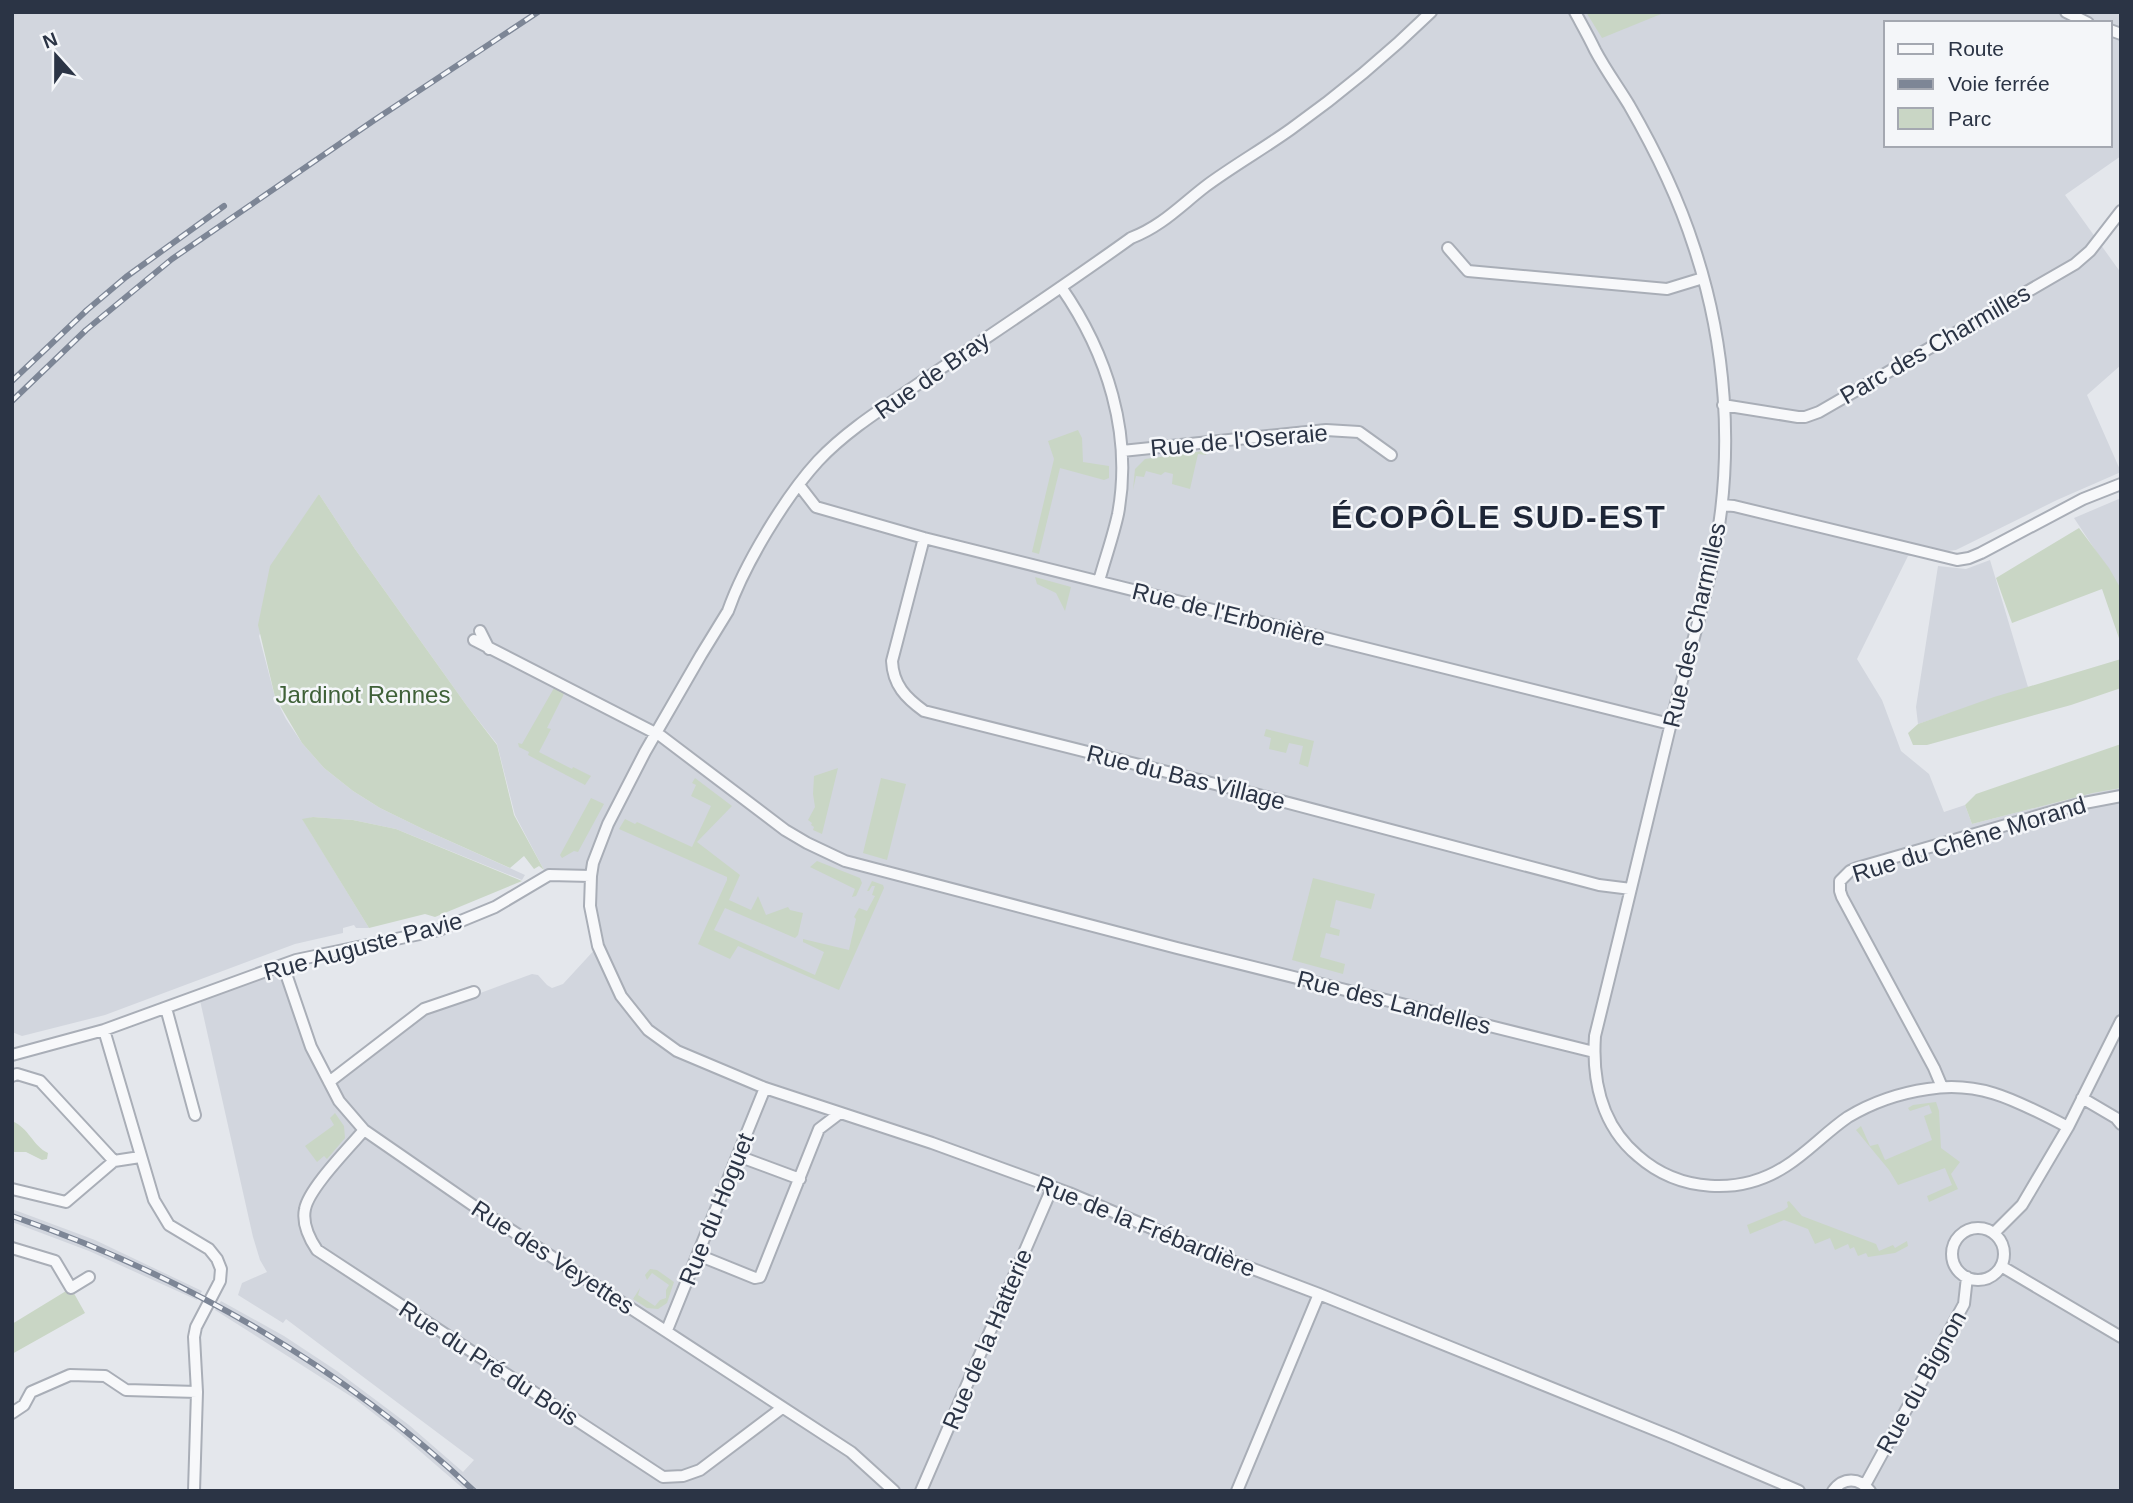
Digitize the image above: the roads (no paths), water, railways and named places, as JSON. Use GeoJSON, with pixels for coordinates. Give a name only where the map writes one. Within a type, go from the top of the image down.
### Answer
{"type":"FeatureCollection","features":[{"type":"Feature","properties":{"kind":"street","name":"Rue de Bray"},"geometry":{"type":"LineString","coordinates":[[591,876],[597,850],[608,824],[656,733],[728,611],[769,528],[816,463],[849,434],[1131,237],[1151,229],[1179,211],[1205,187],[1293,128],[1371,66],[1431,12]]}},
{"type":"Feature","properties":{"kind":"street","name":"Rue des Charmilles"},"geometry":{"type":"LineString","coordinates":[[1568,12],[1634,114],[1666,176],[1688,229],[1718,343],[1724,405],[1723,505],[1706,596],[1670,724],[1595,1036],[1594,1052]]}},
{"type":"Feature","properties":{"kind":"street","name":"Rue des Charmilles"},"geometry":{"type":"LineString","coordinates":[[1575,12],[1594,49]]}},
{"type":"Feature","properties":{"kind":"street"},"geometry":{"type":"LineString","coordinates":[[2066,12],[2084,21]]}},
{"type":"Feature","properties":{"kind":"street","name":"Parc des Charmilles"},"geometry":{"type":"LineString","coordinates":[[1724,405],[1798,417],[1819,412],[2075,264],[2090,251],[2121,211]]}},
{"type":"Feature","properties":{"kind":"street"},"geometry":{"type":"LineString","coordinates":[[1448,248],[1468,271],[1667,289],[1703,278]]}},
{"type":"Feature","properties":{"kind":"street","name":"Rue de l'Oseraie"},"geometry":{"type":"LineString","coordinates":[[1061,287],[1090,335],[1104,365],[1114,397],[1122,451],[1118,515],[1099,581]]}},
{"type":"Feature","properties":{"kind":"street","name":"Rue de l'Oseraie"},"geometry":{"type":"LineString","coordinates":[[1122,451],[1326,430],[1359,432],[1391,455]]}},
{"type":"Feature","properties":{"kind":"street"},"geometry":{"type":"LineString","coordinates":[[1723,505],[1957,559],[1981,553],[2084,499],[2121,484]]}},
{"type":"Feature","properties":{"kind":"street","name":"Rue de l'Erbonière"},"geometry":{"type":"LineString","coordinates":[[799,485],[816,507],[924,538],[1670,724]]}},
{"type":"Feature","properties":{"kind":"street","name":"Rue du Bas Village"},"geometry":{"type":"LineString","coordinates":[[924,538],[892,661],[892,671],[901,692],[925,711],[1247,792],[1587,882],[1632,889]]}},
{"type":"Feature","properties":{"kind":"street","name":"Rue des Landelles"},"geometry":{"type":"LineString","coordinates":[[477,636],[489,649],[656,733],[785,830],[845,861],[1165,945],[1594,1052]]}},
{"type":"Feature","properties":{"kind":"street","name":"Rue du Chêne Morand"},"geometry":{"type":"LineString","coordinates":[[1942,1087],[1842,897],[1840,881],[1850,871],[1870,864],[2068,807],[2121,796]]}},
{"type":"Feature","properties":{"kind":"street","name":"Rue Auguste Pavie"},"geometry":{"type":"LineString","coordinates":[[12,1055],[104,1030],[284,965],[337,950],[439,930],[495,906],[549,875],[591,876]]}},
{"type":"Feature","properties":{"kind":"street","name":"Rue de la Frébardière"},"geometry":{"type":"LineString","coordinates":[[591,876],[590,906],[598,946],[621,996],[649,1030],[677,1051],[765,1088],[932,1143],[1052,1188],[1203,1250],[1320,1294],[1799,1491]]}},
{"type":"Feature","properties":{"kind":"street","name":"Rue des Veyettes"},"geometry":{"type":"LineString","coordinates":[[284,965],[311,1047],[339,1101],[363,1130],[474,1206],[851,1452],[894,1491]]}},
{"type":"Feature","properties":{"kind":"street"},"geometry":{"type":"LineString","coordinates":[[329,1082],[424,1009],[474,992]]}},
{"type":"Feature","properties":{"kind":"street"},"geometry":{"type":"LineString","coordinates":[[166,1008],[195,1115]]}},
{"type":"Feature","properties":{"kind":"street"},"geometry":{"type":"LineString","coordinates":[[1994,1233],[2022,1205],[2068,1127],[2121,1021]]}},
{"type":"Feature","properties":{"kind":"street"},"geometry":{"type":"LineString","coordinates":[[104,1030],[154,1200],[173,1229],[201,1243],[214,1254],[221,1269],[220,1281],[196,1327],[194,1337],[197,1392],[194,1491]]}},
{"type":"Feature","properties":{"kind":"street"},"geometry":{"type":"LineString","coordinates":[[1594,1052],[1595,1075],[1601,1100],[1611,1123],[1625,1143],[1643,1161],[1672,1177],[1693,1184],[1715,1187],[1745,1184],[1777,1171],[1840,1123],[1874,1104],[1910,1092],[1942,1087],[1971,1087],[2001,1094],[2068,1127]]}},
{"type":"Feature","properties":{"kind":"street"},"geometry":{"type":"LineString","coordinates":[[12,1076],[17,1074],[40,1081],[114,1161]]}},
{"type":"Feature","properties":{"kind":"street","name":"Rue du Hoguet"},"geometry":{"type":"LineString","coordinates":[[667,1330],[765,1088]]}},
{"type":"Feature","properties":{"kind":"street"},"geometry":{"type":"LineString","coordinates":[[2082,1098],[2116,1118],[2121,1124]]}},
{"type":"Feature","properties":{"kind":"street"},"geometry":{"type":"LineString","coordinates":[[698,1255],[755,1278],[760,1277],[819,1129],[840,1113]]}},
{"type":"Feature","properties":{"kind":"street","name":"Rue du Pré du Bois"},"geometry":{"type":"LineString","coordinates":[[363,1130],[308,1199],[304,1215],[311,1241],[317,1250],[663,1477],[682,1476],[700,1470],[782,1408]]}},
{"type":"Feature","properties":{"kind":"street"},"geometry":{"type":"LineString","coordinates":[[738,1156],[800,1179]]}},
{"type":"Feature","properties":{"kind":"street"},"geometry":{"type":"LineString","coordinates":[[12,1189],[66,1202],[114,1161],[140,1157]]}},
{"type":"Feature","properties":{"kind":"street","name":"Rue de la Hatterie"},"geometry":{"type":"LineString","coordinates":[[921,1491],[1052,1188]]}},
{"type":"Feature","properties":{"kind":"street"},"geometry":{"type":"LineString","coordinates":[[1972,1229],[1994,1233],[2004,1252],[2001,1266],[1997,1272],[1983,1280],[1967,1277],[1960,1272],[1953,1259],[1955,1243],[1972,1229]]}},
{"type":"Feature","properties":{"kind":"street"},"geometry":{"type":"LineString","coordinates":[[12,1248],[55,1261],[71,1288],[89,1277]]}},
{"type":"Feature","properties":{"kind":"street"},"geometry":{"type":"LineString","coordinates":[[2001,1266],[2121,1337]]}},
{"type":"Feature","properties":{"kind":"street","name":"Rue du Bignon"},"geometry":{"type":"LineString","coordinates":[[1867,1488],[1964,1304],[1967,1277]]}},
{"type":"Feature","properties":{"kind":"street"},"geometry":{"type":"LineString","coordinates":[[1237,1491],[1320,1294]]}},
{"type":"Feature","properties":{"kind":"street"},"geometry":{"type":"LineString","coordinates":[[12,1413],[24,1405],[31,1392],[70,1375],[106,1376],[126,1390],[197,1392]]}},
{"type":"Feature","properties":{"kind":"street"},"geometry":{"type":"LineString","coordinates":[[1833,1491],[1839,1484],[1852,1480],[1867,1488]]}},
{"type":"Feature","properties":{"kind":"railway"},"geometry":{"type":"LineString","coordinates":[[12,401],[86,330],[172,259],[538,12]]}},
{"type":"Feature","properties":{"kind":"railway"},"geometry":{"type":"LineString","coordinates":[[12,381],[126,277],[224,206]]}},
{"type":"Feature","properties":{"kind":"railway"},"geometry":{"type":"LineString","coordinates":[[12,1216],[138,1266],[258,1329],[370,1404],[474,1491]]}},
{"type":"Feature","properties":{"kind":"district","name":"ÉCOPÔLE SUD-EST"},"geometry":{"type":"Point","coordinates":[1499,517]}},
{"type":"Feature","properties":{"kind":"park label","name":"Jardinot Rennes"},"geometry":{"type":"Point","coordinates":[363,694]}}]}
